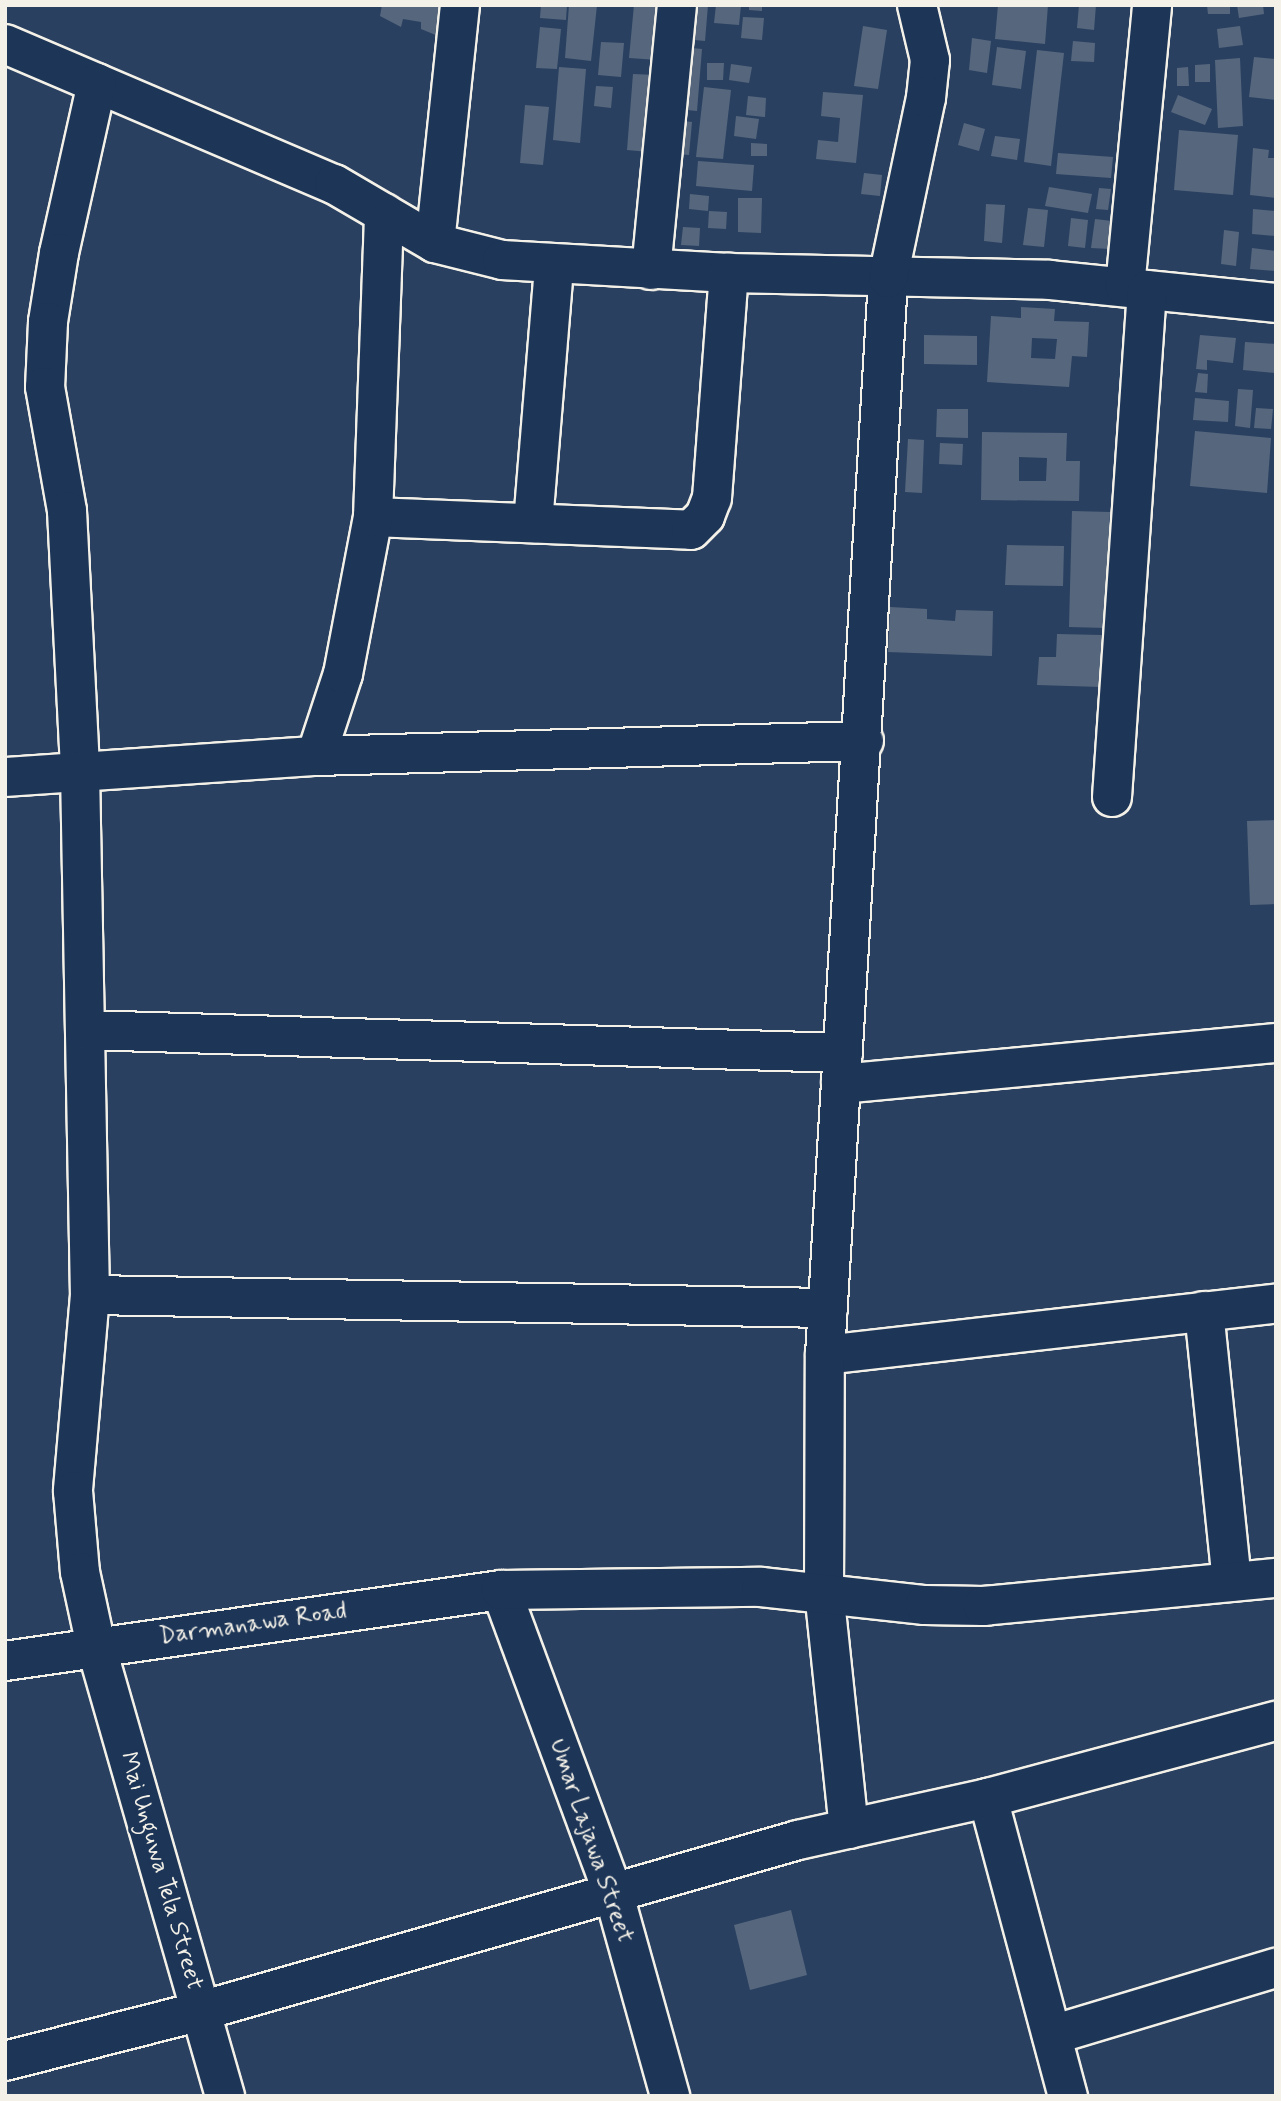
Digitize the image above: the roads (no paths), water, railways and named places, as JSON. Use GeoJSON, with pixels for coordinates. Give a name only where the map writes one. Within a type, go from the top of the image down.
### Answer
{"type":"FeatureCollection","features":[{"type":"Feature","properties":{"kind":"street"},"geometry":{"type":"LineString","coordinates":[[435,243],[460,5]]}},
{"type":"Feature","properties":{"kind":"street"},"geometry":{"type":"LineString","coordinates":[[650,270],[677,5]]}},
{"type":"Feature","properties":{"kind":"street"},"geometry":{"type":"LineString","coordinates":[[849,1829],[824,1592],[825,1354],[864,741],[888,278],[926,98],[930,60],[917,5]]}},
{"type":"Feature","properties":{"kind":"street"},"geometry":{"type":"LineString","coordinates":[[1112,797],[1152,5]]}},
{"type":"Feature","properties":{"kind":"street"},"geometry":{"type":"LineString","coordinates":[[5,44],[334,184],[435,243],[502,260],[554,266],[729,273],[1050,280],[1276,303]]}},
{"type":"Feature","properties":{"kind":"street","name":"Mai Unguwa Tela Street"},"geometry":{"type":"LineString","coordinates":[[97,83],[59,253],[48,322],[45,387],[68,511],[80,771],[90,1295],[73,1492],[80,1572],[96,1646],[225,2096]]}},
{"type":"Feature","properties":{"kind":"street"},"geometry":{"type":"LineString","coordinates":[[316,755],[343,674],[373,517],[384,213]]}},
{"type":"Feature","properties":{"kind":"street"},"geometry":{"type":"LineString","coordinates":[[533,523],[554,266]]}},
{"type":"Feature","properties":{"kind":"street"},"geometry":{"type":"LineString","coordinates":[[373,517],[691,530],[705,516],[712,498],[729,273]]}},
{"type":"Feature","properties":{"kind":"street"},"geometry":{"type":"LineString","coordinates":[[5,777],[316,755],[864,741]]}},
{"type":"Feature","properties":{"kind":"street"},"geometry":{"type":"LineString","coordinates":[[85,1030],[842,1069],[1276,1043]]}},
{"type":"Feature","properties":{"kind":"street"},"geometry":{"type":"LineString","coordinates":[[90,1295],[828,1308]]}},
{"type":"Feature","properties":{"kind":"street"},"geometry":{"type":"LineString","coordinates":[[825,1354],[1276,1304]]}},
{"type":"Feature","properties":{"kind":"street"},"geometry":{"type":"LineString","coordinates":[[1204,1311],[1232,1582]]}},
{"type":"Feature","properties":{"kind":"street","name":"Darmanawa Road"},"geometry":{"type":"LineString","coordinates":[[5,1661],[501,1590],[761,1587],[925,1605],[983,1606],[1276,1578]]}},
{"type":"Feature","properties":{"kind":"street","name":"Umar Lajawa Street"},"geometry":{"type":"LineString","coordinates":[[501,1590],[614,1895],[670,2096]]}},
{"type":"Feature","properties":{"kind":"street"},"geometry":{"type":"LineString","coordinates":[[5,2061],[201,2011],[849,1829],[988,1798],[1276,1721]]}},
{"type":"Feature","properties":{"kind":"street"},"geometry":{"type":"LineString","coordinates":[[988,1798],[1068,2096]]}},
{"type":"Feature","properties":{"kind":"street"},"geometry":{"type":"LineString","coordinates":[[1052,2035],[1276,1968]]}}]}
